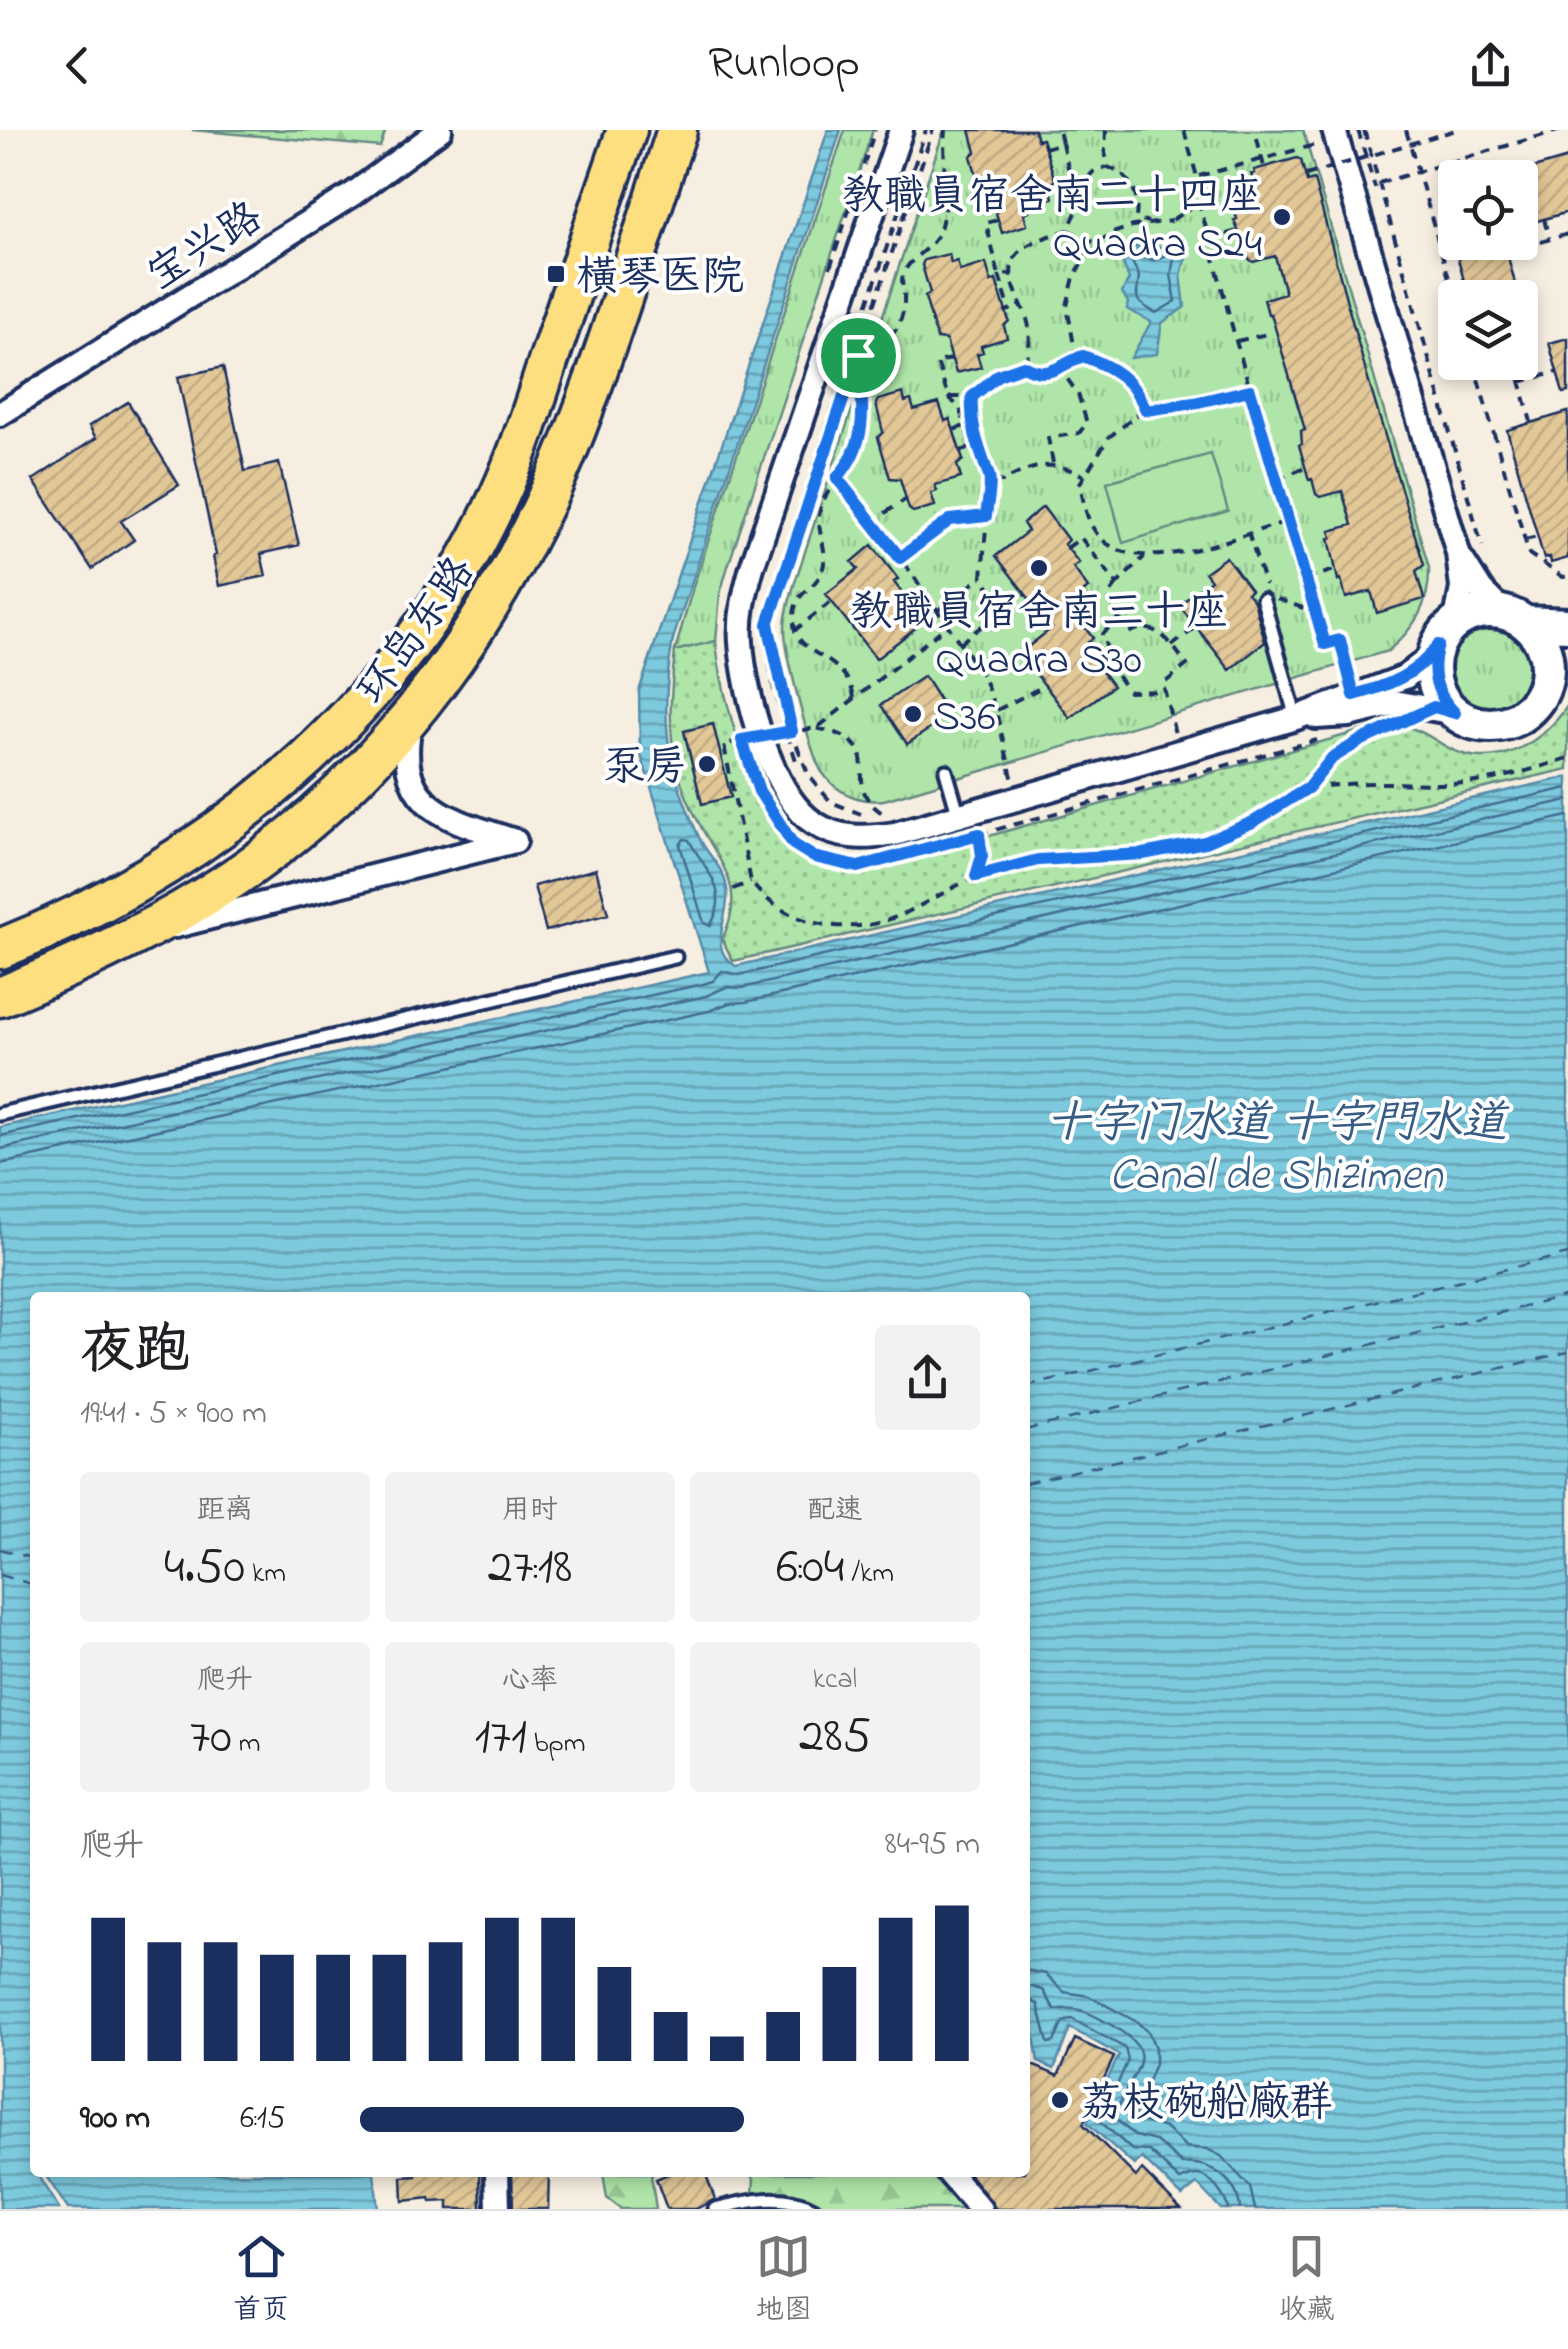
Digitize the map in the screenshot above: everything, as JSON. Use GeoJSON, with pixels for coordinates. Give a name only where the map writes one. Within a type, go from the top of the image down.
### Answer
{"type":"FeatureCollection","features":[{"type":"Feature","properties":{"kind":"main road","name":"环岛东路"},"geometry":{"type":"LineString","coordinates":[[0,949],[90,910],[143,882],[200,844],[260,799],[314,751],[390,669],[462,566],[514,461],[626,130]]}},
{"type":"Feature","properties":{"kind":"main road","name":"环岛东路"},"geometry":{"type":"LineString","coordinates":[[0,997],[133,936],[260,860],[348,784],[412,716],[462,650],[509,575],[546,498],[586,406],[677,130]]}},
{"type":"Feature","properties":{"kind":"main road"},"geometry":{"type":"LineString","coordinates":[[1514,618],[1544,650],[1557,675],[1530,710],[1517,720],[1485,726],[1455,713],[1439,694],[1435,682],[1434,670],[1446,634],[1483,612],[1568,625]]}},
{"type":"Feature","properties":{"kind":"street","name":"宝兴路"},"geometry":{"type":"LineString","coordinates":[[0,414],[353,194],[440,130]]}},
{"type":"Feature","properties":{"kind":"street"},"geometry":{"type":"LineString","coordinates":[[901,130],[846,350],[749,579],[741,616],[743,662],[771,735],[784,791],[816,825],[833,833],[874,837],[972,826],[1015,788],[1180,751],[1296,718],[1405,677],[1428,659],[1446,634],[1462,588],[1458,553],[1327,137]]}},
{"type":"Feature","properties":{"kind":"street"},"geometry":{"type":"LineString","coordinates":[[1458,553],[1481,590],[1514,618]]}},
{"type":"Feature","properties":{"kind":"street"},"geometry":{"type":"LineString","coordinates":[[1296,718],[1349,715],[1399,704],[1455,713]]}},
{"type":"Feature","properties":{"kind":"street"},"geometry":{"type":"LineString","coordinates":[[133,936],[515,841],[445,815],[427,804],[407,772],[406,744],[412,716]]}},
{"type":"Feature","properties":{"kind":"street"},"geometry":{"type":"LineString","coordinates":[[497,2177],[498,2209]]}},
{"type":"Feature","properties":{"kind":"street"},"geometry":{"type":"LineString","coordinates":[[952,2177],[980,2209]]}},
{"type":"Feature","properties":{"kind":"lane"},"geometry":{"type":"LineString","coordinates":[[846,350],[880,364]]}},
{"type":"Feature","properties":{"kind":"lane"},"geometry":{"type":"LineString","coordinates":[[1268,596],[1296,718]]}},
{"type":"Feature","properties":{"kind":"lane"},"geometry":{"type":"LineString","coordinates":[[946,771],[972,826]]}},
{"type":"Feature","properties":{"kind":"lane"},"geometry":{"type":"LineString","coordinates":[[0,1114],[676,957]]}},
{"type":"Feature","properties":{"kind":"lane"},"geometry":{"type":"LineString","coordinates":[[715,2209],[759,2198],[805,2204],[814,2209]]}},
{"type":"Feature","properties":{"kind":"path"},"geometry":{"type":"LineString","coordinates":[[829,275],[877,130]]}},
{"type":"Feature","properties":{"kind":"path"},"geometry":{"type":"LineString","coordinates":[[829,811],[771,735],[762,623],[846,350],[930,130]]}},
{"type":"Feature","properties":{"kind":"path"},"geometry":{"type":"LineString","coordinates":[[846,350],[884,342],[900,324],[902,279],[908,264],[923,254],[939,233],[945,130]]}},
{"type":"Feature","properties":{"kind":"path"},"geometry":{"type":"LineString","coordinates":[[1106,130],[1104,152],[1108,166],[1124,174],[1134,188],[1138,199],[1136,218],[1150,223],[1172,221]]}},
{"type":"Feature","properties":{"kind":"path"},"geometry":{"type":"LineString","coordinates":[[1184,130],[1236,341],[1315,612],[1325,644],[1340,640],[1354,695]]}},
{"type":"Feature","properties":{"kind":"path"},"geometry":{"type":"LineString","coordinates":[[1364,130],[1482,546]]}},
{"type":"Feature","properties":{"kind":"path"},"geometry":{"type":"LineString","coordinates":[[1406,130],[1450,280]]}},
{"type":"Feature","properties":{"kind":"path"},"geometry":{"type":"LineString","coordinates":[[1306,175],[1456,130]]}},
{"type":"Feature","properties":{"kind":"path"},"geometry":{"type":"LineString","coordinates":[[1379,183],[1561,130]]}},
{"type":"Feature","properties":{"kind":"path"},"geometry":{"type":"LineString","coordinates":[[1024,366],[1030,341],[1011,274],[1020,250],[1068,230],[1078,208],[1059,131]]}},
{"type":"Feature","properties":{"kind":"path"},"geometry":{"type":"LineString","coordinates":[[1197,176],[1327,137]]}},
{"type":"Feature","properties":{"kind":"path"},"geometry":{"type":"LineString","coordinates":[[1257,138],[1264,167]]}},
{"type":"Feature","properties":{"kind":"path"},"geometry":{"type":"LineString","coordinates":[[1045,148],[1062,143]]}},
{"type":"Feature","properties":{"kind":"path"},"geometry":{"type":"LineString","coordinates":[[1076,192],[1094,172],[1108,166]]}},
{"type":"Feature","properties":{"kind":"path"},"geometry":{"type":"LineString","coordinates":[[1076,358],[1067,306],[1074,278],[1095,244],[1133,226],[1172,221],[1199,202]]}},
{"type":"Feature","properties":{"kind":"path"},"geometry":{"type":"LineString","coordinates":[[1544,219],[1550,239]]}},
{"type":"Feature","properties":{"kind":"path"},"geometry":{"type":"LineString","coordinates":[[998,220],[986,223],[1008,311],[1020,306]]}},
{"type":"Feature","properties":{"kind":"path"},"geometry":{"type":"LineString","coordinates":[[1068,230],[1095,244]]}},
{"type":"Feature","properties":{"kind":"path"},"geometry":{"type":"LineString","coordinates":[[1209,240],[1238,231]]}},
{"type":"Feature","properties":{"kind":"path"},"geometry":{"type":"LineString","coordinates":[[1538,243],[1568,234]]}},
{"type":"Feature","properties":{"kind":"path"},"geometry":{"type":"LineString","coordinates":[[1000,276],[1011,274]]}},
{"type":"Feature","properties":{"kind":"path"},"geometry":{"type":"LineString","coordinates":[[1236,341],[1267,334]]}},
{"type":"Feature","properties":{"kind":"path"},"geometry":{"type":"LineString","coordinates":[[846,350],[860,442],[854,459],[824,498],[818,520],[825,548],[821,574],[803,590],[794,611],[794,631],[804,645],[843,669],[852,682],[854,696]]}},
{"type":"Feature","properties":{"kind":"path"},"geometry":{"type":"LineString","coordinates":[[948,397],[972,397],[998,375],[1024,366],[1035,372],[1061,370],[1083,356],[1108,365],[1131,382],[1146,410]]}},
{"type":"Feature","properties":{"kind":"path"},"geometry":{"type":"LineString","coordinates":[[952,359],[938,362],[948,397],[960,408],[971,448],[960,451]]}},
{"type":"Feature","properties":{"kind":"path"},"geometry":{"type":"LineString","coordinates":[[1053,464],[1048,438],[1079,433],[1087,423],[1078,394],[1061,370]]}},
{"type":"Feature","properties":{"kind":"path"},"geometry":{"type":"LineString","coordinates":[[1531,422],[1520,382],[1557,372]]}},
{"type":"Feature","properties":{"kind":"path"},"geometry":{"type":"LineString","coordinates":[[1478,380],[1528,554],[1562,577],[1568,576]]}},
{"type":"Feature","properties":{"kind":"path"},"geometry":{"type":"LineString","coordinates":[[1250,390],[1146,410],[1108,436],[1080,484],[1084,503],[1096,533],[1136,557],[1167,556],[1289,521]]}},
{"type":"Feature","properties":{"kind":"path"},"geometry":{"type":"LineString","coordinates":[[972,397],[972,424],[983,467],[990,478],[982,577],[1004,609]]}},
{"type":"Feature","properties":{"kind":"path"},"geometry":{"type":"LineString","coordinates":[[953,430],[972,424]]}},
{"type":"Feature","properties":{"kind":"path"},"geometry":{"type":"LineString","coordinates":[[990,478],[1002,482],[1053,464],[1084,476]]}},
{"type":"Feature","properties":{"kind":"path"},"geometry":{"type":"LineString","coordinates":[[1277,479],[1306,468]]}},
{"type":"Feature","properties":{"kind":"path"},"geometry":{"type":"LineString","coordinates":[[837,478],[900,558],[983,676],[1015,788]]}},
{"type":"Feature","properties":{"kind":"path"},"geometry":{"type":"LineString","coordinates":[[870,523],[906,499]]}},
{"type":"Feature","properties":{"kind":"path"},"geometry":{"type":"LineString","coordinates":[[900,558],[950,520],[986,516]]}},
{"type":"Feature","properties":{"kind":"path"},"geometry":{"type":"LineString","coordinates":[[1248,532],[1268,596],[1315,612]]}},
{"type":"Feature","properties":{"kind":"path"},"geometry":{"type":"LineString","coordinates":[[1524,540],[1537,536]]}},
{"type":"Feature","properties":{"kind":"path"},"geometry":{"type":"LineString","coordinates":[[1068,548],[1081,538],[1117,584]]}},
{"type":"Feature","properties":{"kind":"path"},"geometry":{"type":"LineString","coordinates":[[1144,557],[1108,596],[1128,633],[1141,627],[1159,631],[1187,665],[1164,684],[1180,751]]}},
{"type":"Feature","properties":{"kind":"path"},"geometry":{"type":"LineString","coordinates":[[1306,579],[1335,570]]}},
{"type":"Feature","properties":{"kind":"path"},"geometry":{"type":"LineString","coordinates":[[937,610],[982,577]]}},
{"type":"Feature","properties":{"kind":"path"},"geometry":{"type":"LineString","coordinates":[[960,643],[1026,594]]}},
{"type":"Feature","properties":{"kind":"path"},"geometry":{"type":"LineString","coordinates":[[794,631],[832,600]]}},
{"type":"Feature","properties":{"kind":"path"},"geometry":{"type":"LineString","coordinates":[[1119,619],[1102,634],[1114,671],[1129,692],[1165,691]]}},
{"type":"Feature","properties":{"kind":"path"},"geometry":{"type":"LineString","coordinates":[[817,728],[948,626]]}},
{"type":"Feature","properties":{"kind":"path"},"geometry":{"type":"LineString","coordinates":[[1172,646],[1196,627]]}},
{"type":"Feature","properties":{"kind":"path"},"geometry":{"type":"LineString","coordinates":[[1106,676],[1114,671]]}},
{"type":"Feature","properties":{"kind":"path"},"geometry":{"type":"LineString","coordinates":[[996,711],[1046,684]]}},
{"type":"Feature","properties":{"kind":"path"},"geometry":{"type":"LineString","coordinates":[[738,726],[771,735],[831,802],[859,814],[884,814],[866,804],[858,748],[846,737],[817,728],[771,735],[724,745],[750,882],[761,895],[795,917],[859,926],[886,921],[976,876],[1018,864],[1058,857],[1143,854],[1181,848],[1253,822],[1308,788],[1332,758],[1390,728]]}},
{"type":"Feature","properties":{"kind":"path"},"geometry":{"type":"LineString","coordinates":[[927,846],[972,826],[1324,730]]}},
{"type":"Feature","properties":{"kind":"path"},"geometry":{"type":"LineString","coordinates":[[972,826],[1324,738]]}},
{"type":"Feature","properties":{"kind":"path"},"geometry":{"type":"LineString","coordinates":[[1308,788],[1373,781],[1477,782],[1568,758]]}},
{"type":"Feature","properties":{"kind":"path"},"geometry":{"type":"LineString","coordinates":[[997,781],[1015,788]]}},
{"type":"Feature","properties":{"kind":"path"},"geometry":{"type":"LineString","coordinates":[[770,805],[793,844],[814,857],[858,867],[910,850]]}},
{"type":"Feature","properties":{"kind":"path"},"geometry":{"type":"LineString","coordinates":[[972,826],[982,856],[976,876]]}},
{"type":"Feature","properties":{"kind":"path"},"geometry":{"type":"LineString","coordinates":[[733,889],[750,882]]}},
{"type":"Feature","properties":{"kind":"green space"},"geometry":{"type":"Polygon","coordinates":[[[192,130],[386,130],[380,147],[192,130]]]}},
{"type":"Feature","properties":{"kind":"green space"},"geometry":{"type":"Polygon","coordinates":[[[845,130],[873,130],[728,566],[720,594],[716,641],[675,651],[693,587],[845,130]]]}},
{"type":"Feature","properties":{"kind":"green space"},"geometry":{"type":"Polygon","coordinates":[[[944,130],[1303,130],[1429,568],[1424,604],[1406,633],[1388,651],[884,800],[849,795],[822,772],[799,702],[786,640],[786,616],[944,130]]]}},
{"type":"Feature","properties":{"kind":"green space"},"geometry":{"type":"Polygon","coordinates":[[[1211,454],[1228,511],[1123,543],[1107,482],[1211,454]]]}},
{"type":"Feature","properties":{"kind":"green space"},"geometry":{"type":"Polygon","coordinates":[[[1482,626],[1498,626],[1514,633],[1525,644],[1532,668],[1529,684],[1520,698],[1498,710],[1482,710],[1466,703],[1455,692],[1448,676],[1448,660],[1455,644],[1466,633],[1482,626]]]}},
{"type":"Feature","properties":{"kind":"green space"},"geometry":{"type":"Polygon","coordinates":[[[716,641],[724,691],[742,752],[779,832],[808,858],[858,873],[1367,729],[1406,727],[1455,751],[1488,757],[1519,749],[1533,740],[1568,705],[1568,769],[733,961],[722,939],[732,906],[729,879],[684,789],[671,724],[675,651],[716,641]]]}},
{"type":"Feature","properties":{"kind":"green space"},"geometry":{"type":"Polygon","coordinates":[[[604,2177],[651,2177],[656,2209],[621,2209],[607,2198],[604,2177]]]}},
{"type":"Feature","properties":{"kind":"green space"},"geometry":{"type":"Polygon","coordinates":[[[932,2177],[963,2209],[752,2209],[754,2179],[932,2177]]]}},
{"type":"Feature","properties":{"kind":"water","name":"十字门水道 十字門水道 Canal de Shizimen"},"geometry":{"type":"Polygon","coordinates":[[[828,130],[841,130],[673,639],[669,667],[666,716],[672,762],[698,835],[725,881],[727,899],[721,941],[727,959],[736,966],[1568,777],[1568,2209],[1221,2209],[1197,2184],[1182,2196],[1142,2158],[1134,2165],[1087,2123],[1119,2055],[1070,2028],[1054,2069],[1038,2062],[1030,2011],[1030,1292],[30,1292],[30,2177],[39,2177],[59,2209],[0,2209],[0,1127],[709,972],[640,752],[639,691],[828,130]]]}},
{"type":"Feature","properties":{"kind":"water"},"geometry":{"type":"Polygon","coordinates":[[[1174,241],[1180,243],[1186,257],[1181,275],[1185,307],[1162,323],[1157,354],[1131,358],[1151,322],[1127,309],[1128,302],[1122,293],[1129,279],[1119,252],[1127,245],[1153,250],[1174,241]]]}},
{"type":"Feature","properties":{"kind":"water"},"geometry":{"type":"Polygon","coordinates":[[[47,2177],[374,2177],[378,2209],[68,2209],[47,2177]]]}},
{"type":"Feature","properties":{"kind":"building"},"geometry":{"type":"Polygon","coordinates":[[[970,130],[1034,130],[1037,140],[1042,139],[1055,180],[1050,185],[1053,198],[1027,204],[1027,225],[1002,233],[992,199],[983,198],[971,156],[976,152],[970,130]]]}},
{"type":"Feature","properties":{"kind":"building"},"geometry":{"type":"Polygon","coordinates":[[[1297,158],[1307,182],[1314,180],[1424,565],[1416,571],[1424,599],[1377,613],[1371,591],[1346,598],[1329,538],[1330,531],[1352,525],[1342,491],[1320,497],[1316,494],[1299,445],[1301,431],[1305,430],[1264,299],[1285,293],[1275,256],[1253,262],[1249,259],[1234,220],[1235,199],[1257,193],[1251,174],[1254,170],[1297,158]]]}},
{"type":"Feature","properties":{"kind":"building"},"geometry":{"type":"Polygon","coordinates":[[[1568,158],[1568,212],[1538,221],[1538,167],[1568,158]]]}},
{"type":"Feature","properties":{"kind":"building"},"geometry":{"type":"Polygon","coordinates":[[[949,254],[951,263],[957,261],[960,271],[986,263],[991,282],[996,280],[1009,321],[1004,326],[1007,338],[981,346],[983,352],[977,354],[981,367],[956,373],[946,340],[937,339],[925,297],[930,293],[922,265],[924,260],[949,254]]]}},
{"type":"Feature","properties":{"kind":"building"},"geometry":{"type":"Polygon","coordinates":[[[1458,260],[1509,260],[1514,280],[1464,280],[1458,260]]]}},
{"type":"Feature","properties":{"kind":"building"},"geometry":{"type":"Polygon","coordinates":[[[1568,338],[1568,392],[1563,393],[1549,343],[1568,338]]]}},
{"type":"Feature","properties":{"kind":"building"},"geometry":{"type":"Polygon","coordinates":[[[223,367],[245,471],[279,463],[299,545],[261,554],[266,576],[219,586],[213,556],[216,555],[178,377],[223,367]]]}},
{"type":"Feature","properties":{"kind":"building"},"geometry":{"type":"Polygon","coordinates":[[[903,393],[905,402],[911,400],[914,410],[939,403],[945,421],[950,419],[963,460],[957,465],[961,478],[935,485],[937,491],[931,493],[935,506],[913,512],[900,479],[890,478],[878,437],[883,432],[878,400],[903,393]]]}},
{"type":"Feature","properties":{"kind":"building"},"geometry":{"type":"Polygon","coordinates":[[[128,402],[179,485],[121,521],[134,540],[92,569],[33,480],[96,438],[89,426],[128,402]]]}},
{"type":"Feature","properties":{"kind":"building"},"geometry":{"type":"Polygon","coordinates":[[[1568,412],[1568,558],[1551,563],[1550,557],[1544,559],[1507,430],[1568,412]]]}},
{"type":"Feature","properties":{"kind":"building"},"geometry":{"type":"Polygon","coordinates":[[[1043,507],[1068,540],[1064,544],[1079,563],[1073,567],[1088,588],[1067,605],[1093,638],[1088,642],[1103,660],[1097,665],[1113,686],[1070,718],[1020,653],[1052,628],[996,556],[1028,531],[1023,523],[1043,507]]]}},
{"type":"Feature","properties":{"kind":"building"},"geometry":{"type":"Polygon","coordinates":[[[872,545],[898,579],[894,582],[908,601],[902,606],[918,626],[876,659],[826,594],[858,569],[852,562],[872,545]]]}},
{"type":"Feature","properties":{"kind":"building"},"geometry":{"type":"Polygon","coordinates":[[[1226,557],[1251,590],[1247,593],[1254,601],[1265,642],[1230,670],[1179,605],[1211,580],[1205,572],[1226,557]]]}},
{"type":"Feature","properties":{"kind":"building","name":"S36"},"geometry":{"type":"Polygon","coordinates":[[[924,676],[946,710],[933,718],[937,724],[907,744],[881,705],[924,676]]]}},
{"type":"Feature","properties":{"kind":"building","name":"泵房"},"geometry":{"type":"Polygon","coordinates":[[[713,724],[731,797],[702,804],[684,731],[713,724]]]}},
{"type":"Feature","properties":{"kind":"building"},"geometry":{"type":"Polygon","coordinates":[[[596,869],[608,914],[546,931],[534,886],[596,869]]]}},
{"type":"Feature","properties":{"kind":"building","name":"荔枝碗船廠群"},"geometry":{"type":"Polygon","coordinates":[[[1075,2039],[1114,2057],[1083,2124],[1136,2177],[1142,2170],[1181,2209],[996,2209],[972,2177],[1030,2177],[1030,2064],[1058,2076],[1075,2039]]]}},
{"type":"Feature","properties":{"kind":"building"},"geometry":{"type":"Polygon","coordinates":[[[402,2177],[480,2177],[481,2209],[448,2209],[448,2201],[431,2202],[430,2198],[403,2201],[402,2177]]]}},
{"type":"Feature","properties":{"kind":"building"},"geometry":{"type":"Polygon","coordinates":[[[512,2177],[549,2177],[548,2209],[513,2209],[512,2177]]]}},
{"type":"Feature","properties":{"kind":"building"},"geometry":{"type":"Polygon","coordinates":[[[707,2177],[715,2199],[696,2209],[667,2209],[656,2179],[707,2177]]]}},
{"type":"Feature","properties":{"kind":"ferry route"},"geometry":{"type":"LineString","coordinates":[[1030,1386],[1568,1254]]}},
{"type":"Feature","properties":{"kind":"ferry route"},"geometry":{"type":"LineString","coordinates":[[1030,1429],[1568,1296]]}},
{"type":"Feature","properties":{"kind":"ferry route"},"geometry":{"type":"LineString","coordinates":[[1030,1482],[1568,1352]]}},
{"type":"Feature","properties":{"kind":"ferry route"},"geometry":{"type":"LineString","coordinates":[[0,1549],[30,1558]]}},
{"type":"Feature","properties":{"kind":"ferry route"},"geometry":{"type":"LineString","coordinates":[[0,1575],[30,1584]]}},
{"type":"Feature","properties":{"kind":"place","name":"教職員宿舍南二十四座 Quadra S24"},"geometry":{"type":"Point","coordinates":[1282,217]}},
{"type":"Feature","properties":{"kind":"place","name":"横琴医院"},"geometry":{"type":"Point","coordinates":[556,274]}},
{"type":"Feature","properties":{"kind":"place","name":"教職員宿舍南三十座 Quadra S30"},"geometry":{"type":"Point","coordinates":[1039,568]}},
{"type":"Feature","properties":{"kind":"place","name":"S36"},"geometry":{"type":"Point","coordinates":[913,714]}},
{"type":"Feature","properties":{"kind":"place","name":"泵房"},"geometry":{"type":"Point","coordinates":[707,764]}},
{"type":"Feature","properties":{"kind":"place","name":"荔枝碗船廠群"},"geometry":{"type":"Point","coordinates":[1060,2100]}},
{"type":"Feature","properties":{"kind":"route"},"geometry":{"type":"LineString","coordinates":[[858,355],[860,442],[854,459],[837,478],[900,558],[950,520],[986,516],[990,478],[973,433],[972,397],[998,375],[1024,366],[1035,372],[1061,370],[1083,356],[1108,365],[1131,382],[1146,410],[1250,390],[1325,644],[1340,640],[1354,695],[1405,677],[1428,659],[1438,645],[1435,682],[1439,694],[1455,713],[1434,707],[1360,741],[1332,758],[1308,788],[1253,822],[1181,848],[1143,854],[1058,857],[976,876],[982,856],[979,834],[858,867],[814,857],[793,844],[759,791],[742,740],[792,731],[768,624],[858,355]]}}]}
